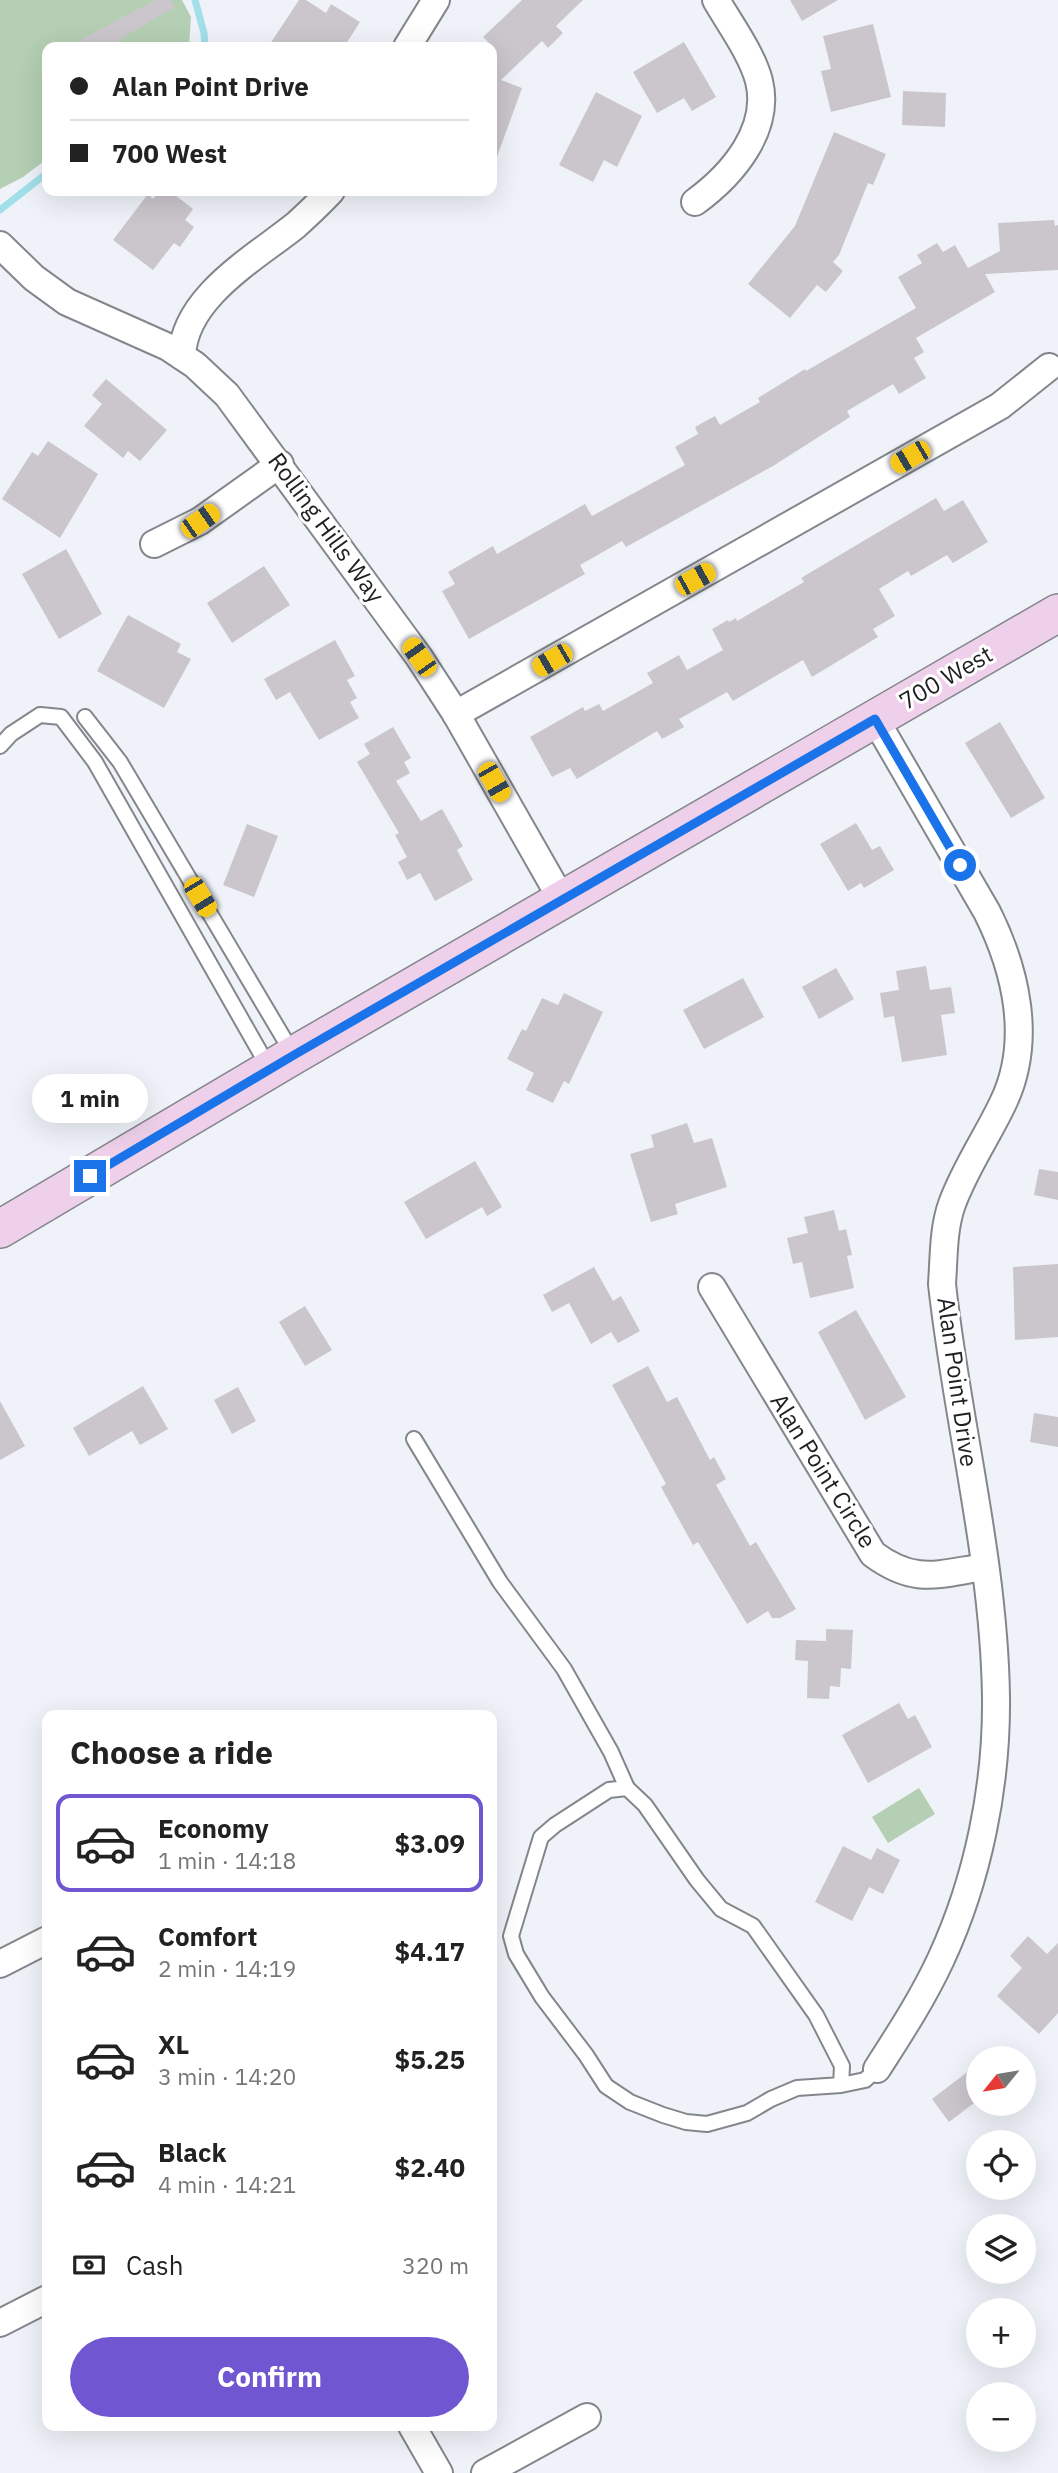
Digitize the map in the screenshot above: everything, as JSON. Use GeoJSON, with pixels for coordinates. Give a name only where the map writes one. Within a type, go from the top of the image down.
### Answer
{"type":"FeatureCollection","features":[{"type":"Feature","properties":{"kind":"street"},"geometry":{"type":"LineString","coordinates":[[410,42],[436,0]]}},
{"type":"Feature","properties":{"kind":"street"},"geometry":{"type":"LineString","coordinates":[[695,202],[712,189],[736,163],[753,137],[761,104],[755,68],[716,0]]}},
{"type":"Feature","properties":{"kind":"street"},"geometry":{"type":"LineString","coordinates":[[182,356],[183,340],[187,332],[219,285],[294,226],[326,196]]}},
{"type":"Feature","properties":{"kind":"street","name":"Rolling Hills Way"},"geometry":{"type":"LineString","coordinates":[[0,245],[34,278],[53,292],[81,310],[141,333],[182,356],[228,395],[381,602],[456,715],[562,900]]}},
{"type":"Feature","properties":{"kind":"street"},"geometry":{"type":"LineString","coordinates":[[456,715],[1000,406],[1049,367]]}},
{"type":"Feature","properties":{"kind":"street"},"geometry":{"type":"LineString","coordinates":[[154,544],[200,521],[280,464]]}},
{"type":"Feature","properties":{"kind":"street","name":"700 West"},"geometry":{"type":"LineString","coordinates":[[0,1229],[1058,613]]}},
{"type":"Feature","properties":{"kind":"street","name":"Alan Point Drive"},"geometry":{"type":"LineString","coordinates":[[875,719],[1003,944],[1014,979],[1020,1019],[1016,1060],[1005,1101],[965,1171],[951,1206],[944,1243],[942,1284],[985,1567],[992,1632],[996,1701],[990,1791],[970,1878],[941,1960],[920,2000],[877,2069]]}},
{"type":"Feature","properties":{"kind":"street","name":"Alan Point Circle"},"geometry":{"type":"LineString","coordinates":[[712,1287],[873,1555],[893,1569],[915,1575],[985,1567]]}},
{"type":"Feature","properties":{"kind":"street"},"geometry":{"type":"LineString","coordinates":[[0,1964],[42,1943]]}},
{"type":"Feature","properties":{"kind":"street"},"geometry":{"type":"LineString","coordinates":[[0,2323],[42,2302]]}},
{"type":"Feature","properties":{"kind":"street"},"geometry":{"type":"LineString","coordinates":[[485,2473],[587,2417]]}},
{"type":"Feature","properties":{"kind":"street"},"geometry":{"type":"LineString","coordinates":[[415,2431],[439,2473]]}},
{"type":"Feature","properties":{"kind":"lane"},"geometry":{"type":"LineString","coordinates":[[0,746],[11,734],[40,715],[61,717],[95,762],[282,1063]]}},
{"type":"Feature","properties":{"kind":"lane"},"geometry":{"type":"LineString","coordinates":[[85,717],[120,762],[282,1063]]}},
{"type":"Feature","properties":{"kind":"lane"},"geometry":{"type":"LineString","coordinates":[[414,1439],[500,1582],[564,1670],[611,1752],[627,1788],[645,1805],[696,1880],[721,1909],[753,1926],[816,2015],[842,2066],[841,2085]]}},
{"type":"Feature","properties":{"kind":"lane"},"geometry":{"type":"LineString","coordinates":[[627,1788],[608,1790],[541,1837],[511,1936],[516,1954],[542,1997],[586,2054],[606,2086],[630,2102],[663,2115],[686,2122],[707,2124],[747,2113],[797,2088],[841,2085],[865,2080],[877,2069]]}},
{"type":"Feature","properties":{"kind":"green space"},"geometry":{"type":"Polygon","coordinates":[[[0,0],[182,0],[191,17],[189,42],[42,42],[42,163],[0,189],[0,0]]]}},
{"type":"Feature","properties":{"kind":"green space"},"geometry":{"type":"Polygon","coordinates":[[[919,1788],[935,1814],[888,1843],[872,1817],[919,1788]]]}},
{"type":"Feature","properties":{"kind":"building"},"geometry":{"type":"Polygon","coordinates":[[[155,0],[171,0],[175,7],[116,42],[76,42],[155,0]]]}},
{"type":"Feature","properties":{"kind":"building"},"geometry":{"type":"Polygon","coordinates":[[[299,0],[306,0],[326,13],[331,4],[360,22],[347,42],[271,42],[299,0]]]}},
{"type":"Feature","properties":{"kind":"building"},"geometry":{"type":"Polygon","coordinates":[[[522,0],[583,0],[556,26],[563,33],[548,48],[542,41],[501,80],[522,88],[497,157],[497,42],[488,42],[483,37],[522,0]]]}},
{"type":"Feature","properties":{"kind":"building"},"geometry":{"type":"Polygon","coordinates":[[[790,0],[838,0],[802,21],[790,0]]]}},
{"type":"Feature","properties":{"kind":"building"},"geometry":{"type":"Polygon","coordinates":[[[873,24],[891,97],[831,112],[821,71],[831,69],[823,36],[873,24]]]}},
{"type":"Feature","properties":{"kind":"building"},"geometry":{"type":"Polygon","coordinates":[[[684,42],[716,97],[692,111],[684,98],[657,113],[633,72],[684,42]]]}},
{"type":"Feature","properties":{"kind":"building"},"geometry":{"type":"Polygon","coordinates":[[[903,91],[946,93],[945,127],[902,125],[903,91]]]}},
{"type":"Feature","properties":{"kind":"building"},"geometry":{"type":"Polygon","coordinates":[[[596,92],[642,116],[617,167],[604,160],[593,182],[559,165],[596,92]]]}},
{"type":"Feature","properties":{"kind":"building"},"geometry":{"type":"Polygon","coordinates":[[[834,132],[886,154],[873,185],[868,183],[839,255],[833,262],[843,271],[826,292],[817,285],[790,318],[748,284],[795,226],[834,132]]]}},
{"type":"Feature","properties":{"kind":"building"},"geometry":{"type":"Polygon","coordinates":[[[146,196],[153,199],[155,196],[176,196],[193,209],[185,220],[194,227],[180,247],[174,243],[153,270],[113,240],[146,196]]]}},
{"type":"Feature","properties":{"kind":"building"},"geometry":{"type":"Polygon","coordinates":[[[1054,220],[1055,226],[1058,225],[1058,270],[985,274],[995,292],[916,338],[924,352],[914,358],[926,378],[899,394],[893,384],[847,411],[850,417],[773,466],[626,547],[622,541],[580,565],[585,574],[469,639],[442,591],[455,584],[448,572],[493,546],[497,554],[585,504],[592,516],[685,465],[675,447],[698,434],[695,427],[715,416],[720,425],[760,402],[758,398],[805,369],[806,371],[916,308],[898,277],[922,263],[917,255],[937,243],[943,252],[955,245],[968,268],[1000,251],[998,223],[1054,220]]]}},
{"type":"Feature","properties":{"kind":"building"},"geometry":{"type":"Polygon","coordinates":[[[106,379],[167,430],[140,461],[128,451],[123,458],[84,426],[102,404],[92,395],[106,379]]]}},
{"type":"Feature","properties":{"kind":"building"},"geometry":{"type":"Polygon","coordinates":[[[48,441],[98,474],[60,538],[2,499],[32,452],[38,456],[48,441]]]}},
{"type":"Feature","properties":{"kind":"building"},"geometry":{"type":"Polygon","coordinates":[[[936,498],[944,511],[963,500],[988,542],[953,563],[947,555],[911,576],[908,571],[879,589],[895,616],[873,629],[878,637],[812,677],[803,660],[733,701],[727,692],[679,719],[684,727],[662,739],[657,731],[577,779],[570,768],[552,777],[530,737],[583,707],[585,711],[599,704],[603,711],[653,683],[647,673],[679,655],[687,670],[723,650],[712,629],[728,620],[729,622],[736,618],[737,621],[804,582],[801,578],[936,498]]]}},
{"type":"Feature","properties":{"kind":"building"},"geometry":{"type":"Polygon","coordinates":[[[66,549],[102,614],[59,639],[22,574],[66,549]]]}},
{"type":"Feature","properties":{"kind":"building"},"geometry":{"type":"Polygon","coordinates":[[[264,566],[290,605],[232,643],[207,603],[264,566]]]}},
{"type":"Feature","properties":{"kind":"building"},"geometry":{"type":"Polygon","coordinates":[[[128,615],[181,644],[177,652],[191,659],[164,708],[97,671],[128,615]]]}},
{"type":"Feature","properties":{"kind":"building"},"geometry":{"type":"Polygon","coordinates":[[[335,640],[355,676],[347,680],[357,698],[350,702],[359,718],[319,740],[290,692],[276,700],[264,679],[335,640]]]}},
{"type":"Feature","properties":{"kind":"building"},"geometry":{"type":"Polygon","coordinates":[[[1000,722],[1045,798],[1011,818],[965,743],[1000,722]]]}},
{"type":"Feature","properties":{"kind":"building"},"geometry":{"type":"Polygon","coordinates":[[[393,727],[411,758],[404,762],[410,773],[396,781],[421,821],[442,809],[463,846],[457,850],[473,880],[435,901],[420,873],[407,880],[398,862],[407,857],[395,835],[399,833],[357,762],[370,754],[364,744],[393,727]]]}},
{"type":"Feature","properties":{"kind":"building"},"geometry":{"type":"Polygon","coordinates":[[[856,823],[872,850],[880,846],[894,870],[864,888],[861,883],[848,891],[820,844],[856,823]]]}},
{"type":"Feature","properties":{"kind":"building"},"geometry":{"type":"Polygon","coordinates":[[[247,824],[278,836],[254,897],[223,885],[247,824]]]}},
{"type":"Feature","properties":{"kind":"building"},"geometry":{"type":"Polygon","coordinates":[[[926,966],[930,990],[951,987],[955,1013],[941,1015],[947,1055],[902,1062],[894,1016],[884,1018],[880,993],[899,990],[896,971],[926,966]]]}},
{"type":"Feature","properties":{"kind":"building"},"geometry":{"type":"Polygon","coordinates":[[[836,968],[854,999],[819,1019],[802,987],[836,968]]]}},
{"type":"Feature","properties":{"kind":"building"},"geometry":{"type":"Polygon","coordinates":[[[743,978],[764,1017],[704,1049],[683,1010],[743,978]]]}},
{"type":"Feature","properties":{"kind":"building"},"geometry":{"type":"Polygon","coordinates":[[[564,993],[603,1012],[569,1084],[564,1081],[553,1103],[526,1090],[534,1073],[507,1059],[522,1029],[526,1031],[542,998],[558,1005],[564,993]]]}},
{"type":"Feature","properties":{"kind":"building"},"geometry":{"type":"Polygon","coordinates":[[[687,1123],[694,1143],[712,1138],[727,1187],[675,1204],[678,1214],[651,1222],[630,1154],[654,1147],[651,1135],[687,1123]]]}},
{"type":"Feature","properties":{"kind":"building"},"geometry":{"type":"Polygon","coordinates":[[[475,1161],[502,1207],[487,1216],[482,1207],[426,1239],[404,1202],[475,1161]]]}},
{"type":"Feature","properties":{"kind":"building"},"geometry":{"type":"Polygon","coordinates":[[[1039,1169],[1058,1172],[1058,1200],[1034,1195],[1039,1169]]]}},
{"type":"Feature","properties":{"kind":"building"},"geometry":{"type":"Polygon","coordinates":[[[834,1210],[839,1231],[846,1229],[852,1255],[847,1256],[854,1288],[810,1298],[802,1262],[793,1264],[787,1238],[808,1233],[804,1217],[834,1210]]]}},
{"type":"Feature","properties":{"kind":"building"},"geometry":{"type":"Polygon","coordinates":[[[1058,1264],[1058,1337],[1015,1340],[1013,1267],[1058,1264]]]}},
{"type":"Feature","properties":{"kind":"building"},"geometry":{"type":"Polygon","coordinates":[[[594,1267],[613,1301],[621,1296],[640,1331],[618,1343],[611,1332],[591,1344],[569,1303],[552,1312],[543,1295],[594,1267]]]}},
{"type":"Feature","properties":{"kind":"building"},"geometry":{"type":"Polygon","coordinates":[[[305,1306],[332,1350],[305,1366],[279,1322],[305,1306]]]}},
{"type":"Feature","properties":{"kind":"building"},"geometry":{"type":"Polygon","coordinates":[[[856,1310],[906,1397],[865,1420],[818,1332],[856,1310]]]}},
{"type":"Feature","properties":{"kind":"building"},"geometry":{"type":"Polygon","coordinates":[[[648,1366],[667,1402],[677,1397],[710,1460],[714,1457],[726,1479],[716,1485],[750,1546],[756,1542],[796,1609],[780,1618],[772,1618],[768,1611],[747,1624],[698,1542],[693,1545],[661,1487],[666,1484],[612,1385],[648,1366]]]}},
{"type":"Feature","properties":{"kind":"building"},"geometry":{"type":"Polygon","coordinates":[[[143,1386],[168,1429],[140,1445],[132,1431],[89,1456],[73,1428],[143,1386]]]}},
{"type":"Feature","properties":{"kind":"building"},"geometry":{"type":"Polygon","coordinates":[[[238,1387],[256,1421],[232,1434],[214,1400],[238,1387]]]}},
{"type":"Feature","properties":{"kind":"building"},"geometry":{"type":"Polygon","coordinates":[[[0,1401],[25,1446],[0,1460],[0,1401]]]}},
{"type":"Feature","properties":{"kind":"building"},"geometry":{"type":"Polygon","coordinates":[[[1034,1413],[1058,1417],[1058,1447],[1030,1442],[1034,1413]]]}},
{"type":"Feature","properties":{"kind":"building"},"geometry":{"type":"Polygon","coordinates":[[[826,1629],[853,1630],[851,1669],[841,1668],[840,1687],[830,1686],[829,1699],[807,1698],[808,1661],[795,1660],[796,1640],[826,1641],[826,1629]]]}},
{"type":"Feature","properties":{"kind":"building"},"geometry":{"type":"Polygon","coordinates":[[[899,1703],[908,1719],[915,1715],[932,1747],[868,1783],[842,1735],[899,1703]]]}},
{"type":"Feature","properties":{"kind":"building"},"geometry":{"type":"Polygon","coordinates":[[[843,1846],[871,1860],[877,1848],[900,1860],[883,1894],[869,1887],[852,1921],[815,1902],[843,1846]]]}},
{"type":"Feature","properties":{"kind":"building"},"geometry":{"type":"Polygon","coordinates":[[[1028,1936],[1047,1954],[1058,1943],[1058,2013],[1039,2034],[997,1996],[1022,1968],[1010,1956],[1028,1936]]]}},
{"type":"Feature","properties":{"kind":"building"},"geometry":{"type":"Polygon","coordinates":[[[966,2073],[966,2109],[949,2122],[932,2099],[966,2073]]]}},
{"type":"Feature","properties":{"kind":"waterway"},"geometry":{"type":"LineString","coordinates":[[195,0],[205,42]]}},
{"type":"Feature","properties":{"kind":"waterway"},"geometry":{"type":"LineString","coordinates":[[0,210],[42,177]]}},
{"type":"Feature","properties":{"kind":"route"},"geometry":{"type":"LineString","coordinates":[[90,1176],[875,719],[960,865]]}}]}
